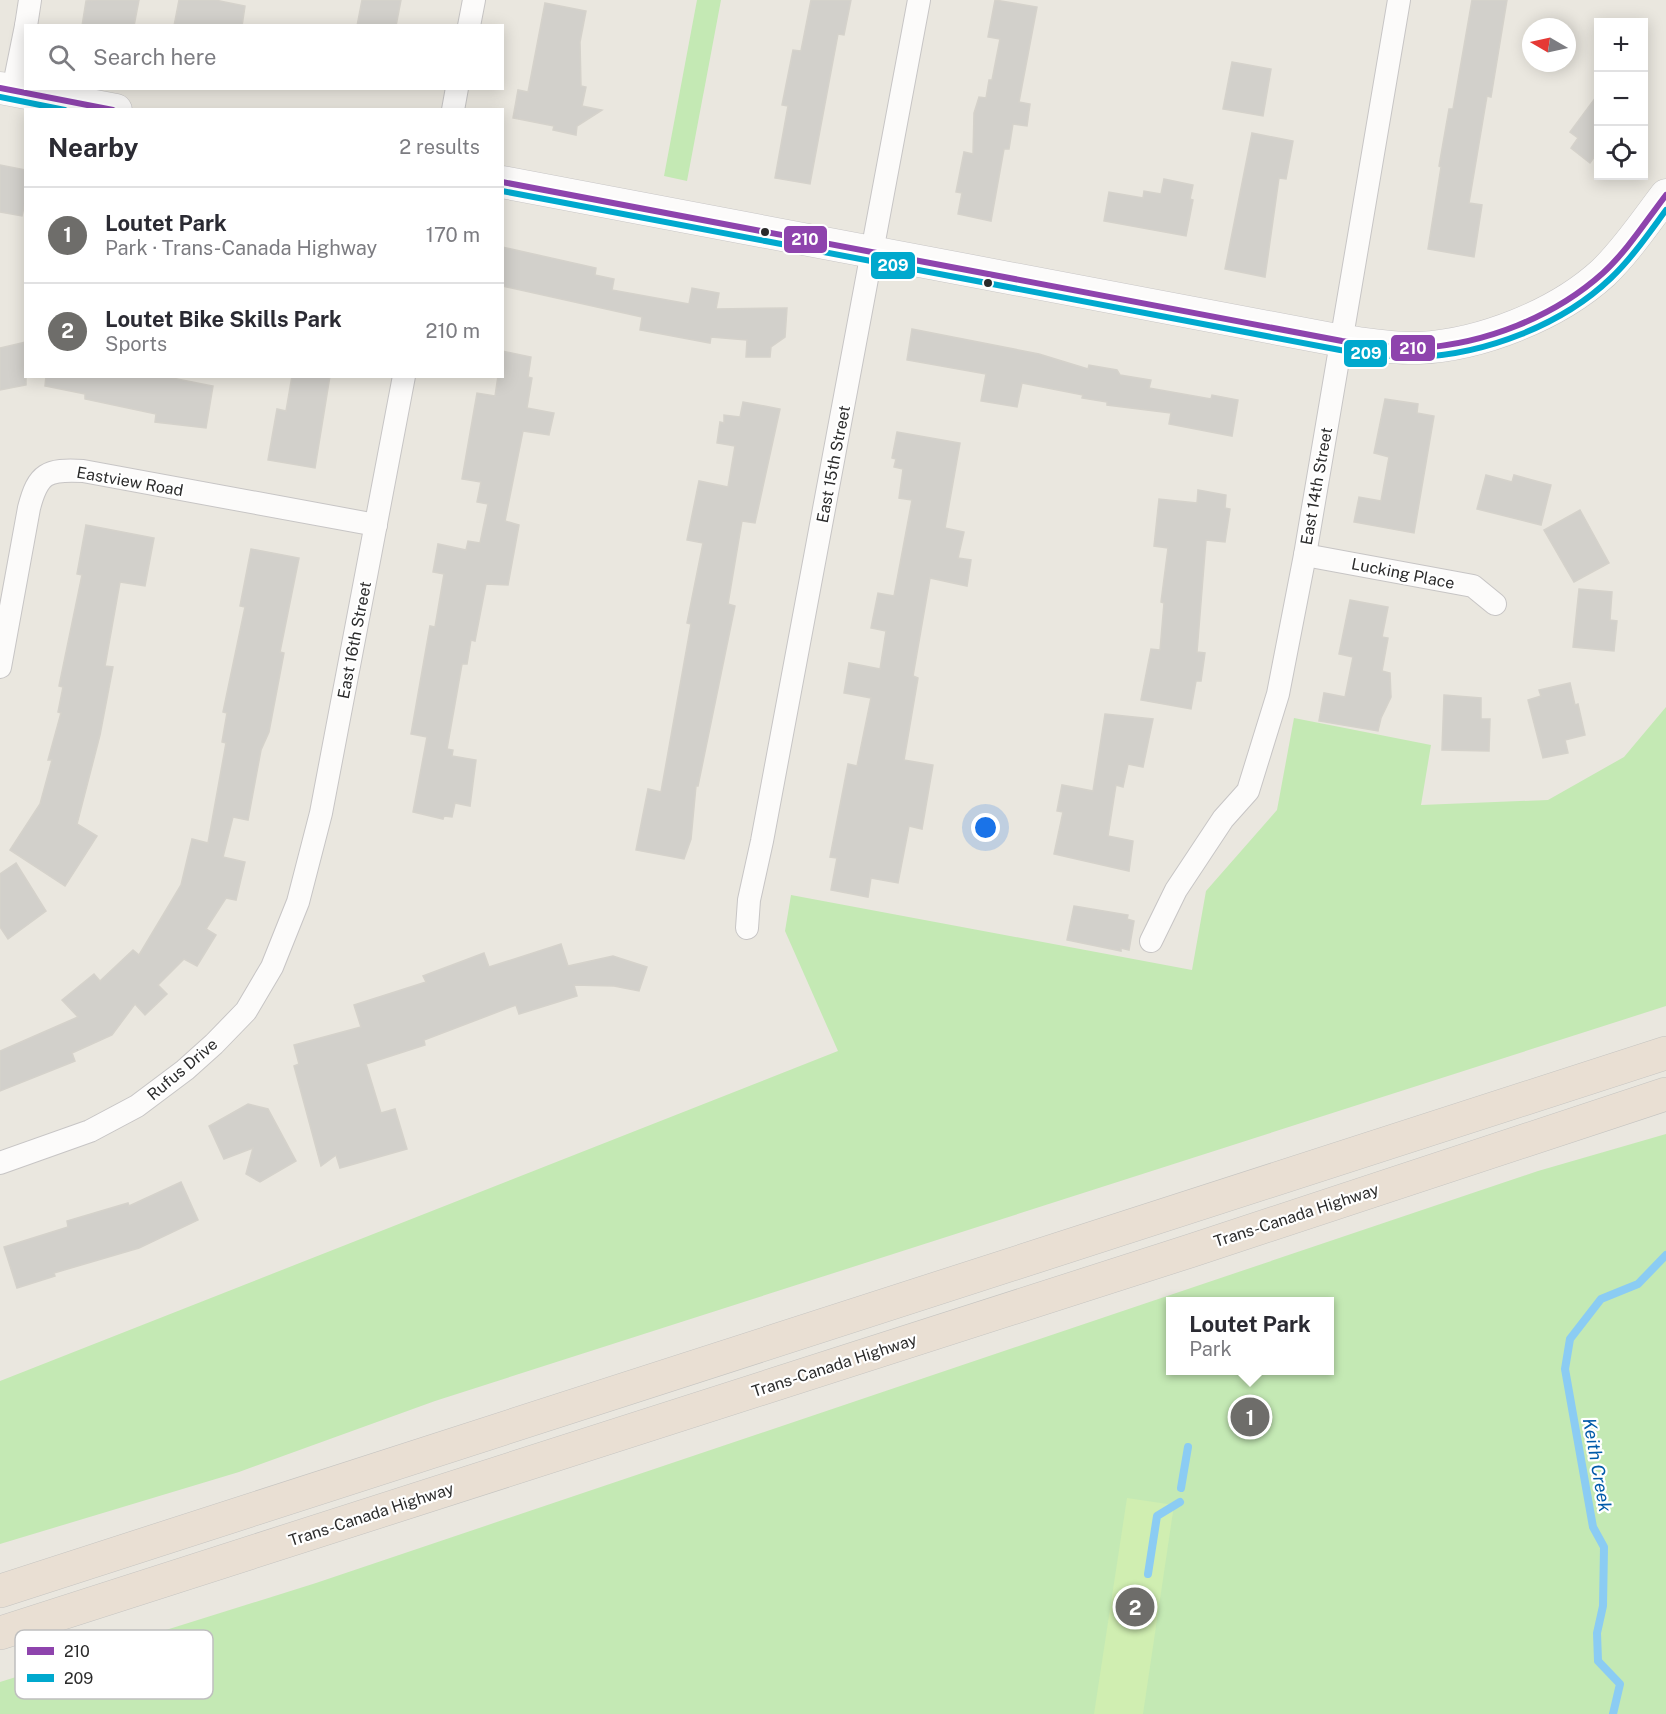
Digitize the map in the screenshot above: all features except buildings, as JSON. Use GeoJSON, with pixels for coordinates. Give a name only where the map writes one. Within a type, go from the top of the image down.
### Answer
{"type":"FeatureCollection","features":[{"type":"Feature","properties":{"kind":"highway"},"geometry":{"type":"LineString","coordinates":[[0,1591],[1666,1053]]}},
{"type":"Feature","properties":{"kind":"highway","name":"Trans-Canada Highway"},"geometry":{"type":"LineString","coordinates":[[0,1633],[1190,1251],[1666,1094]]}},
{"type":"Feature","properties":{"kind":"highway"},"geometry":{"type":"LineString","coordinates":[[1586,1119],[1666,1110]]}},
{"type":"Feature","properties":{"kind":"main road"},"geometry":{"type":"LineString","coordinates":[[7,89],[106,108]]}},
{"type":"Feature","properties":{"kind":"main road"},"geometry":{"type":"LineString","coordinates":[[504,182],[1342,341],[1417,348],[1466,342],[1505,330],[1566,300],[1603,273],[1666,195]]}},
{"type":"Feature","properties":{"kind":"street"},"geometry":{"type":"LineString","coordinates":[[26,24],[30,0]]}},
{"type":"Feature","properties":{"kind":"street"},"geometry":{"type":"LineString","coordinates":[[469,24],[474,0]]}},
{"type":"Feature","properties":{"kind":"street","name":"East 15th Street"},"geometry":{"type":"LineString","coordinates":[[747,928],[749,900],[765,829],[870,253],[919,0]]}},
{"type":"Feature","properties":{"kind":"street","name":"East 14th Street"},"geometry":{"type":"LineString","coordinates":[[1151,940],[1176,890],[1223,819],[1248,791],[1278,694],[1305,555],[1399,0]]}},
{"type":"Feature","properties":{"kind":"street"},"geometry":{"type":"LineString","coordinates":[[7,89],[24,33]]}},
{"type":"Feature","properties":{"kind":"street"},"geometry":{"type":"LineString","coordinates":[[453,108],[457,90]]}},
{"type":"Feature","properties":{"kind":"street","name":"East 16th Street"},"geometry":{"type":"LineString","coordinates":[[298,902],[321,813],[404,378]]}},
{"type":"Feature","properties":{"kind":"street","name":"Eastview Road"},"geometry":{"type":"LineString","coordinates":[[0,667],[29,508],[34,489],[43,475],[61,470],[83,471],[376,525]]}},
{"type":"Feature","properties":{"kind":"street","name":"Lucking Place"},"geometry":{"type":"LineString","coordinates":[[1305,555],[1473,586],[1495,604]]}},
{"type":"Feature","properties":{"kind":"street","name":"Rufus Drive"},"geometry":{"type":"LineString","coordinates":[[0,1163],[90,1131],[137,1106],[185,1070],[246,1011],[272,967],[298,902]]}},
{"type":"Feature","properties":{"kind":"green space"},"geometry":{"type":"Polygon","coordinates":[[[697,0],[721,0],[687,181],[664,176],[697,0]]]}},
{"type":"Feature","properties":{"kind":"green space"},"geometry":{"type":"Polygon","coordinates":[[[1666,707],[1666,1006],[435,1401],[239,1472],[0,1544],[0,1381],[838,1051],[785,931],[791,895],[1192,970],[1206,891],[1277,810],[1294,718],[1431,745],[1421,805],[1548,800],[1624,757],[1666,707]]]}},
{"type":"Feature","properties":{"kind":"green space"},"geometry":{"type":"Polygon","coordinates":[[[1666,1134],[1666,1714],[0,1714],[0,1682],[15,1677],[15,1699],[213,1699],[213,1630],[166,1630],[316,1583],[1538,1171],[1666,1134]]]}},
{"type":"Feature","properties":{"kind":"green space"},"geometry":{"type":"Polygon","coordinates":[[[1127,1498],[1174,1505],[1143,1714],[1094,1714],[1127,1498]]]}},
{"type":"Feature","properties":{"kind":"waterway","name":"Keith Creek"},"geometry":{"type":"LineString","coordinates":[[1613,1714],[1620,1684],[1598,1661],[1597,1633],[1603,1606],[1604,1547],[1593,1527],[1565,1369],[1570,1339],[1601,1299],[1638,1284],[1666,1255]]}},
{"type":"Feature","properties":{"kind":"waterway"},"geometry":{"type":"LineString","coordinates":[[1181,1488],[1188,1447]]}},
{"type":"Feature","properties":{"kind":"waterway"},"geometry":{"type":"LineString","coordinates":[[1148,1574],[1157,1516],[1180,1502]]}},
{"type":"Feature","properties":{"kind":"transit line","name":"210"},"geometry":{"type":"LineString","coordinates":[[0,88],[103,108]]}},
{"type":"Feature","properties":{"kind":"transit line","name":"209"},"geometry":{"type":"LineString","coordinates":[[0,97],[55,108]]}},
{"type":"Feature","properties":{"kind":"transit line","name":"210"},"geometry":{"type":"LineString","coordinates":[[504,182],[1342,341],[1410,348],[1469,341],[1493,334],[1517,326],[1563,303],[1584,289],[1612,264],[1666,195]]}},
{"type":"Feature","properties":{"kind":"transit line","name":"209"},"geometry":{"type":"LineString","coordinates":[[504,191],[1340,350],[1408,357],[1444,355],[1496,343],[1522,334],[1570,310],[1619,270],[1666,210]]}},
{"type":"Feature","properties":{"kind":"place","name":"Loutet Park"},"geometry":{"type":"Point","coordinates":[1250,1417]}},
{"type":"Feature","properties":{"kind":"place","name":"Loutet Bike Skills Park"},"geometry":{"type":"Point","coordinates":[1135,1607]}}]}
